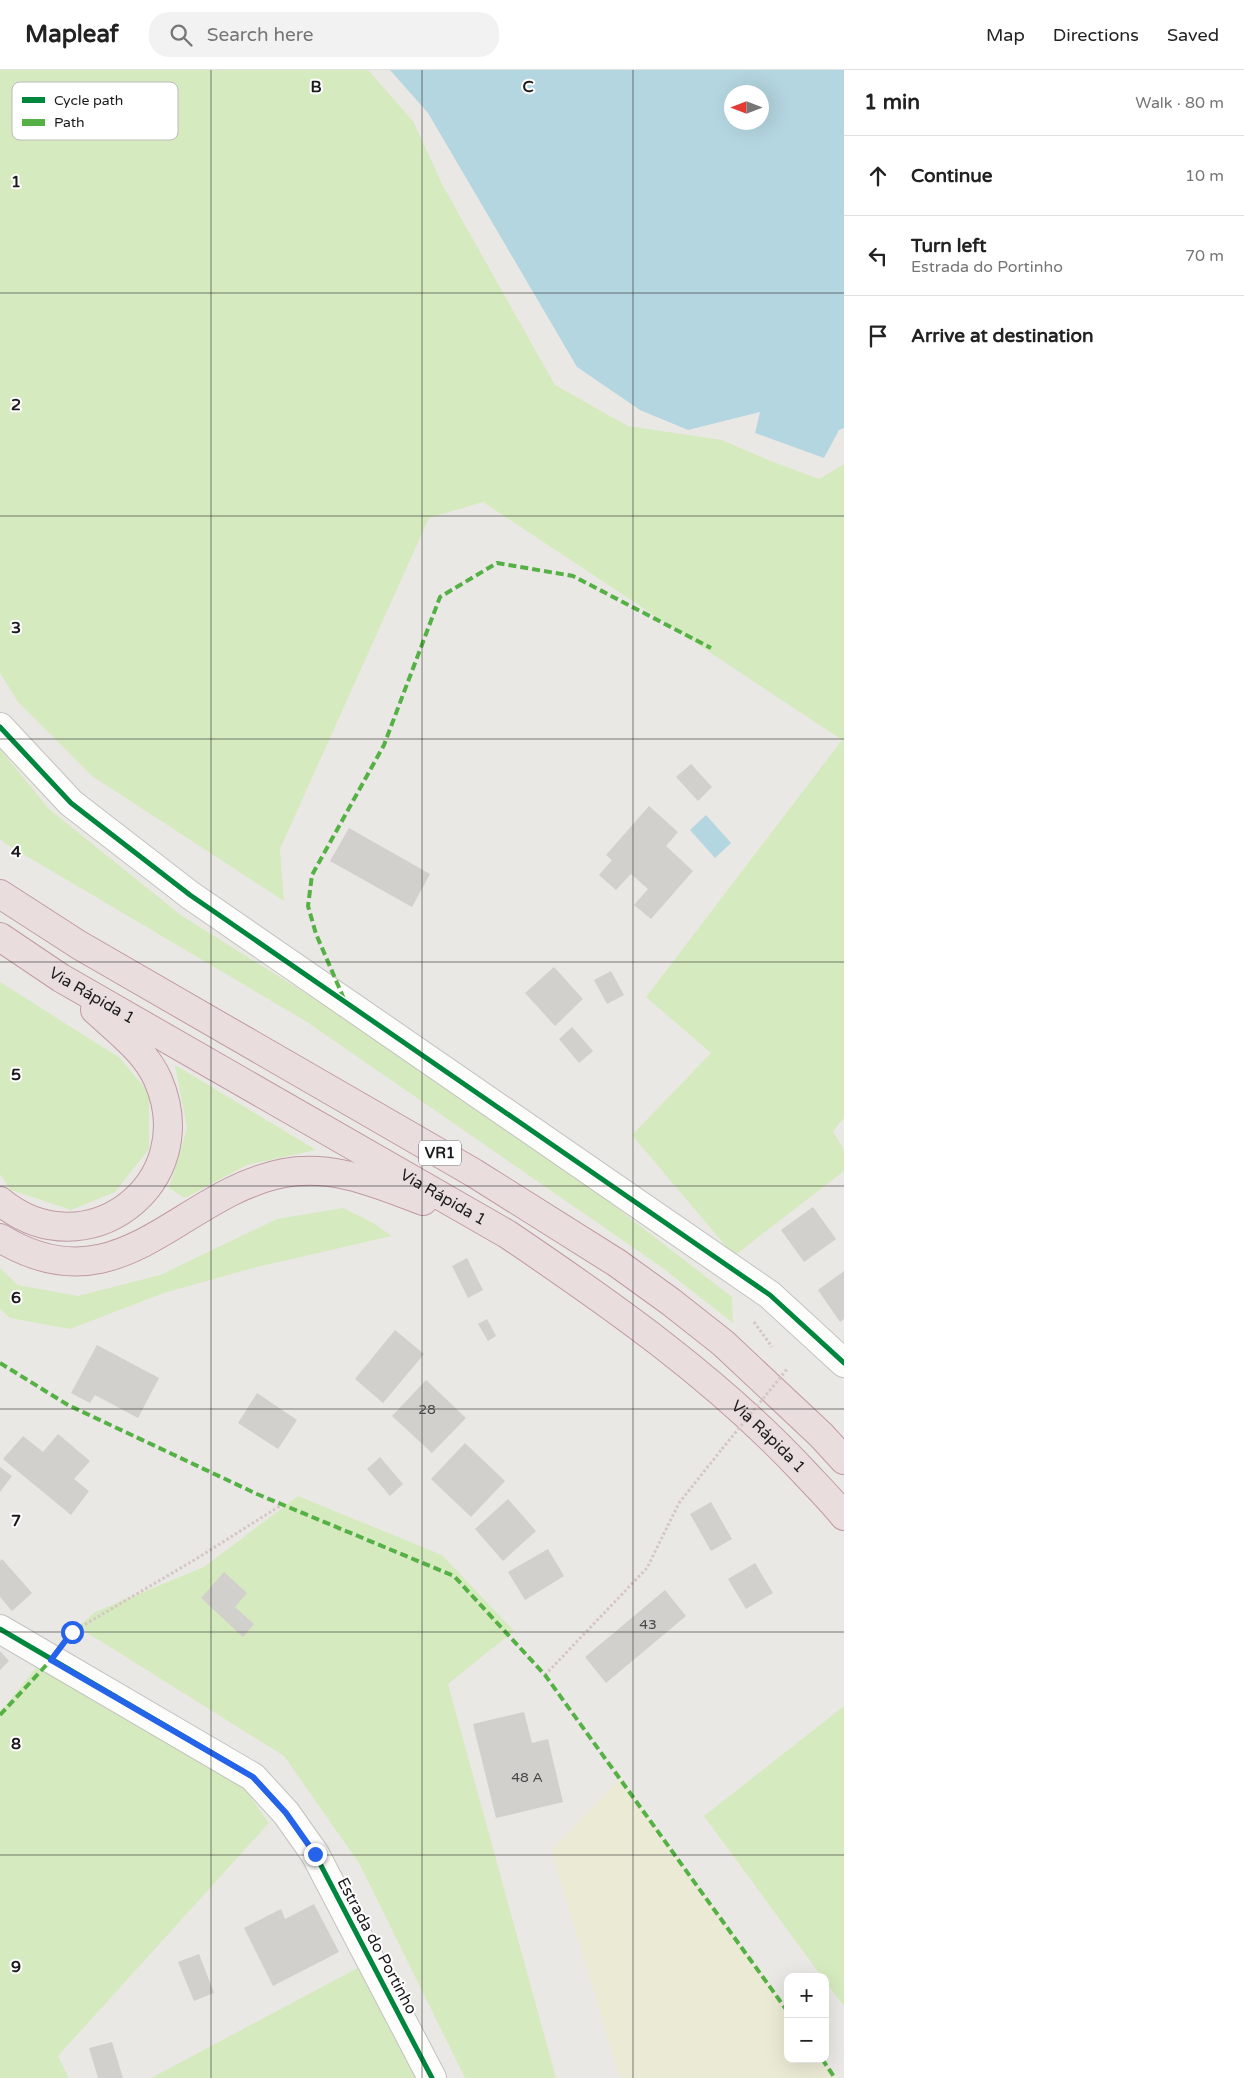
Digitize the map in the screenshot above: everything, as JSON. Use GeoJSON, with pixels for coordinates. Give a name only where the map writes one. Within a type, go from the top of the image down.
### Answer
{"type":"FeatureCollection","features":[{"type":"Feature","properties":{"kind":"highway","name":"VR1"},"geometry":{"type":"LineString","coordinates":[[0,894],[79,945],[474,1173],[617,1263],[723,1343],[821,1435],[844,1460]]}},
{"type":"Feature","properties":{"kind":"highway","name":"Via Rápida 1"},"geometry":{"type":"LineString","coordinates":[[0,937],[61,978],[507,1234],[576,1281],[698,1373],[753,1420],[844,1516]]}},
{"type":"Feature","properties":{"kind":"highway"},"geometry":{"type":"LineString","coordinates":[[0,1201],[25,1217],[44,1223],[64,1226],[84,1225],[102,1220],[120,1212],[142,1194],[159,1171],[165,1153],[168,1116],[165,1096],[158,1079],[136,1048],[61,978]]}},
{"type":"Feature","properties":{"kind":"highway"},"geometry":{"type":"LineString","coordinates":[[0,1238],[23,1250],[41,1256],[81,1261],[101,1259],[119,1255],[150,1241],[230,1192],[256,1180],[285,1173],[314,1171],[336,1172],[357,1176],[507,1234]]}},
{"type":"Feature","properties":{"kind":"street"},"geometry":{"type":"LineString","coordinates":[[0,727],[72,803],[190,895],[770,1295],[844,1363]]}},
{"type":"Feature","properties":{"kind":"street","name":"Estrada do Portinho"},"geometry":{"type":"LineString","coordinates":[[0,1628],[51,1660],[253,1777],[286,1813],[315,1854],[432,2078]]}},
{"type":"Feature","properties":{"kind":"path"},"geometry":{"type":"LineString","coordinates":[[545,1675],[647,1568],[679,1503],[788,1368]]}},
{"type":"Feature","properties":{"kind":"path"},"geometry":{"type":"LineString","coordinates":[[51,1660],[72,1632],[196,1559],[283,1504]]}},
{"type":"Feature","properties":{"kind":"green space"},"geometry":{"type":"Polygon","coordinates":[[[0,70],[368,70],[413,121],[443,186],[555,385],[628,426],[722,440],[819,479],[844,464],[844,1118],[833,1131],[844,1150],[844,1171],[734,1256],[632,1135],[711,1053],[646,997],[842,740],[483,502],[429,518],[280,849],[284,901],[92,776],[18,702],[0,673],[0,70]]]}},
{"type":"Feature","properties":{"kind":"green space"},"geometry":{"type":"Polygon","coordinates":[[[0,749],[49,809],[182,916],[339,1014],[538,1147],[732,1297],[733,1323],[660,1266],[307,1022],[6,844],[0,839],[0,749]]]}},
{"type":"Feature","properties":{"kind":"green space"},"geometry":{"type":"Polygon","coordinates":[[[0,982],[120,1058],[149,1093],[149,1149],[115,1192],[71,1210],[11,1190],[0,1174],[0,982]]]}},
{"type":"Feature","properties":{"kind":"green space"},"geometry":{"type":"Polygon","coordinates":[[[175,1065],[316,1150],[247,1165],[185,1198],[169,1188],[187,1128],[175,1065]]]}},
{"type":"Feature","properties":{"kind":"green space"},"geometry":{"type":"Polygon","coordinates":[[[343,1208],[373,1223],[392,1236],[253,1268],[164,1293],[70,1329],[10,1318],[0,1309],[0,1268],[18,1285],[78,1296],[160,1275],[277,1219],[343,1208]]]}},
{"type":"Feature","properties":{"kind":"green space"},"geometry":{"type":"Polygon","coordinates":[[[298,1496],[442,1555],[514,1631],[448,1684],[556,2078],[465,2078],[359,1863],[284,1756],[78,1627],[95,1612],[204,1567],[298,1496]]]}},
{"type":"Feature","properties":{"kind":"green space"},"geometry":{"type":"Polygon","coordinates":[[[44,1658],[238,1779],[269,1823],[58,2056],[69,2078],[0,2078],[0,1712],[44,1658]]]}},
{"type":"Feature","properties":{"kind":"green space"},"geometry":{"type":"Polygon","coordinates":[[[844,1706],[844,2006],[829,1986],[829,1973],[819,1973],[704,1816],[844,1706]]]}},
{"type":"Feature","properties":{"kind":"green space"},"geometry":{"type":"Polygon","coordinates":[[[621,1778],[784,2004],[784,2063],[826,2063],[837,2078],[623,2078],[619,2075],[551,1850],[621,1778]]]}},
{"type":"Feature","properties":{"kind":"green space"},"geometry":{"type":"Polygon","coordinates":[[[365,1964],[420,2078],[151,2078],[365,1964]]]}},
{"type":"Feature","properties":{"kind":"water"},"geometry":{"type":"Polygon","coordinates":[[[390,70],[844,70],[844,428],[839,430],[824,458],[755,433],[760,412],[688,430],[640,410],[577,367],[428,113],[390,70]]]}},
{"type":"Feature","properties":{"kind":"water"},"geometry":{"type":"Polygon","coordinates":[[[706,815],[731,843],[715,858],[690,830],[706,815]]]}},
{"type":"Feature","properties":{"kind":"building"},"geometry":{"type":"Polygon","coordinates":[[[691,764],[712,787],[698,801],[676,777],[691,764]]]}},
{"type":"Feature","properties":{"kind":"building"},"geometry":{"type":"Polygon","coordinates":[[[649,806],[678,832],[666,846],[693,871],[651,919],[634,905],[648,889],[631,874],[616,890],[599,875],[612,860],[606,855],[649,806]]]}},
{"type":"Feature","properties":{"kind":"building"},"geometry":{"type":"Polygon","coordinates":[[[349,828],[430,874],[412,907],[330,861],[349,828]]]}},
{"type":"Feature","properties":{"kind":"building"},"geometry":{"type":"Polygon","coordinates":[[[554,967],[583,999],[555,1026],[525,993],[554,967]]]}},
{"type":"Feature","properties":{"kind":"building"},"geometry":{"type":"Polygon","coordinates":[[[611,971],[624,995],[607,1004],[594,980],[611,971]]]}},
{"type":"Feature","properties":{"kind":"building"},"geometry":{"type":"Polygon","coordinates":[[[572,1027],[593,1051],[579,1063],[559,1039],[572,1027]]]}},
{"type":"Feature","properties":{"kind":"building"},"geometry":{"type":"Polygon","coordinates":[[[813,1207],[836,1239],[804,1262],[781,1230],[813,1207]]]}},
{"type":"Feature","properties":{"kind":"building"},"geometry":{"type":"Polygon","coordinates":[[[467,1258],[483,1290],[468,1298],[452,1266],[467,1258]]]}},
{"type":"Feature","properties":{"kind":"building"},"geometry":{"type":"Polygon","coordinates":[[[844,1271],[844,1319],[840,1322],[818,1290],[844,1271]]]}},
{"type":"Feature","properties":{"kind":"building"},"geometry":{"type":"Polygon","coordinates":[[[487,1319],[496,1336],[488,1341],[478,1324],[487,1319]]]}},
{"type":"Feature","properties":{"kind":"building"},"geometry":{"type":"Polygon","coordinates":[[[395,1330],[424,1354],[383,1403],[355,1379],[395,1330]]]}},
{"type":"Feature","properties":{"kind":"building"},"geometry":{"type":"Polygon","coordinates":[[[97,1345],[159,1378],[138,1418],[95,1395],[90,1403],[71,1393],[97,1345]]]}},
{"type":"Feature","properties":{"kind":"building"},"geometry":{"type":"Polygon","coordinates":[[[426,1380],[466,1418],[432,1453],[392,1416],[426,1380]]]}},
{"type":"Feature","properties":{"kind":"building"},"geometry":{"type":"Polygon","coordinates":[[[257,1393],[297,1420],[278,1449],[238,1423],[257,1393]]]}},
{"type":"Feature","properties":{"kind":"building"},"geometry":{"type":"Polygon","coordinates":[[[58,1434],[90,1461],[74,1479],[89,1491],[71,1515],[3,1459],[23,1436],[43,1452],[58,1434]]]}},
{"type":"Feature","properties":{"kind":"building"},"geometry":{"type":"Polygon","coordinates":[[[465,1443],[505,1481],[471,1517],[431,1479],[465,1443]]]}},
{"type":"Feature","properties":{"kind":"building"},"geometry":{"type":"Polygon","coordinates":[[[380,1457],[403,1484],[390,1496],[367,1469],[380,1457]]]}},
{"type":"Feature","properties":{"kind":"building"},"geometry":{"type":"Polygon","coordinates":[[[0,1467],[12,1476],[0,1492],[0,1467]]]}},
{"type":"Feature","properties":{"kind":"building"},"geometry":{"type":"Polygon","coordinates":[[[508,1499],[536,1531],[503,1561],[475,1529],[508,1499]]]}},
{"type":"Feature","properties":{"kind":"building"},"geometry":{"type":"Polygon","coordinates":[[[711,1502],[732,1539],[711,1551],[690,1514],[711,1502]]]}},
{"type":"Feature","properties":{"kind":"building"},"geometry":{"type":"Polygon","coordinates":[[[548,1549],[564,1576],[525,1600],[508,1572],[548,1549]]]}},
{"type":"Feature","properties":{"kind":"building"},"geometry":{"type":"Polygon","coordinates":[[[2,1559],[32,1593],[12,1611],[0,1597],[0,1561],[2,1559]]]}},
{"type":"Feature","properties":{"kind":"building"},"geometry":{"type":"Polygon","coordinates":[[[755,1563],[773,1593],[746,1609],[728,1579],[755,1563]]]}},
{"type":"Feature","properties":{"kind":"building"},"geometry":{"type":"Polygon","coordinates":[[[224,1572],[247,1593],[235,1607],[254,1624],[243,1637],[201,1598],[224,1572]]]}},
{"type":"Feature","properties":{"kind":"building"},"geometry":{"type":"Polygon","coordinates":[[[665,1590],[686,1616],[606,1683],[585,1657],[665,1590]]]}},
{"type":"Feature","properties":{"kind":"building"},"geometry":{"type":"Polygon","coordinates":[[[0,1651],[9,1661],[0,1670],[0,1651]]]}},
{"type":"Feature","properties":{"kind":"building"},"geometry":{"type":"Polygon","coordinates":[[[524,1712],[532,1743],[548,1739],[563,1802],[496,1818],[473,1724],[524,1712]]]}},
{"type":"Feature","properties":{"kind":"building"},"geometry":{"type":"Polygon","coordinates":[[[314,1904],[339,1952],[273,1986],[244,1928],[281,1909],[285,1919],[314,1904]]]}},
{"type":"Feature","properties":{"kind":"building"},"geometry":{"type":"Polygon","coordinates":[[[199,1954],[214,1993],[194,2001],[178,1962],[199,1954]]]}},
{"type":"Feature","properties":{"kind":"building"},"geometry":{"type":"Polygon","coordinates":[[[112,2042],[123,2078],[98,2078],[89,2048],[112,2042]]]}},
{"type":"Feature","properties":{"kind":"marked path"},"geometry":{"type":"LineString","coordinates":[[344,999],[316,934],[308,906],[312,875],[384,745],[440,597],[497,563],[573,576],[711,648]]}},
{"type":"Feature","properties":{"kind":"marked path"},"geometry":{"type":"LineString","coordinates":[[0,1363],[68,1405],[257,1494],[454,1576],[545,1675],[784,2006]]}},
{"type":"Feature","properties":{"kind":"marked path"},"geometry":{"type":"LineString","coordinates":[[0,1715],[51,1660]]}},
{"type":"Feature","properties":{"kind":"marked path"},"geometry":{"type":"LineString","coordinates":[[825,2063],[835,2078]]}},
{"type":"Feature","properties":{"kind":"cycle path"},"geometry":{"type":"LineString","coordinates":[[0,727],[71,803],[190,895],[770,1295],[844,1363]]}},
{"type":"Feature","properties":{"kind":"cycle path"},"geometry":{"type":"LineString","coordinates":[[0,1629],[253,1777],[286,1813],[315,1854],[432,2078]]}},
{"type":"Feature","properties":{"kind":"route"},"geometry":{"type":"LineString","coordinates":[[72,1632],[51,1660],[253,1777],[286,1813],[315,1854]]}}]}
